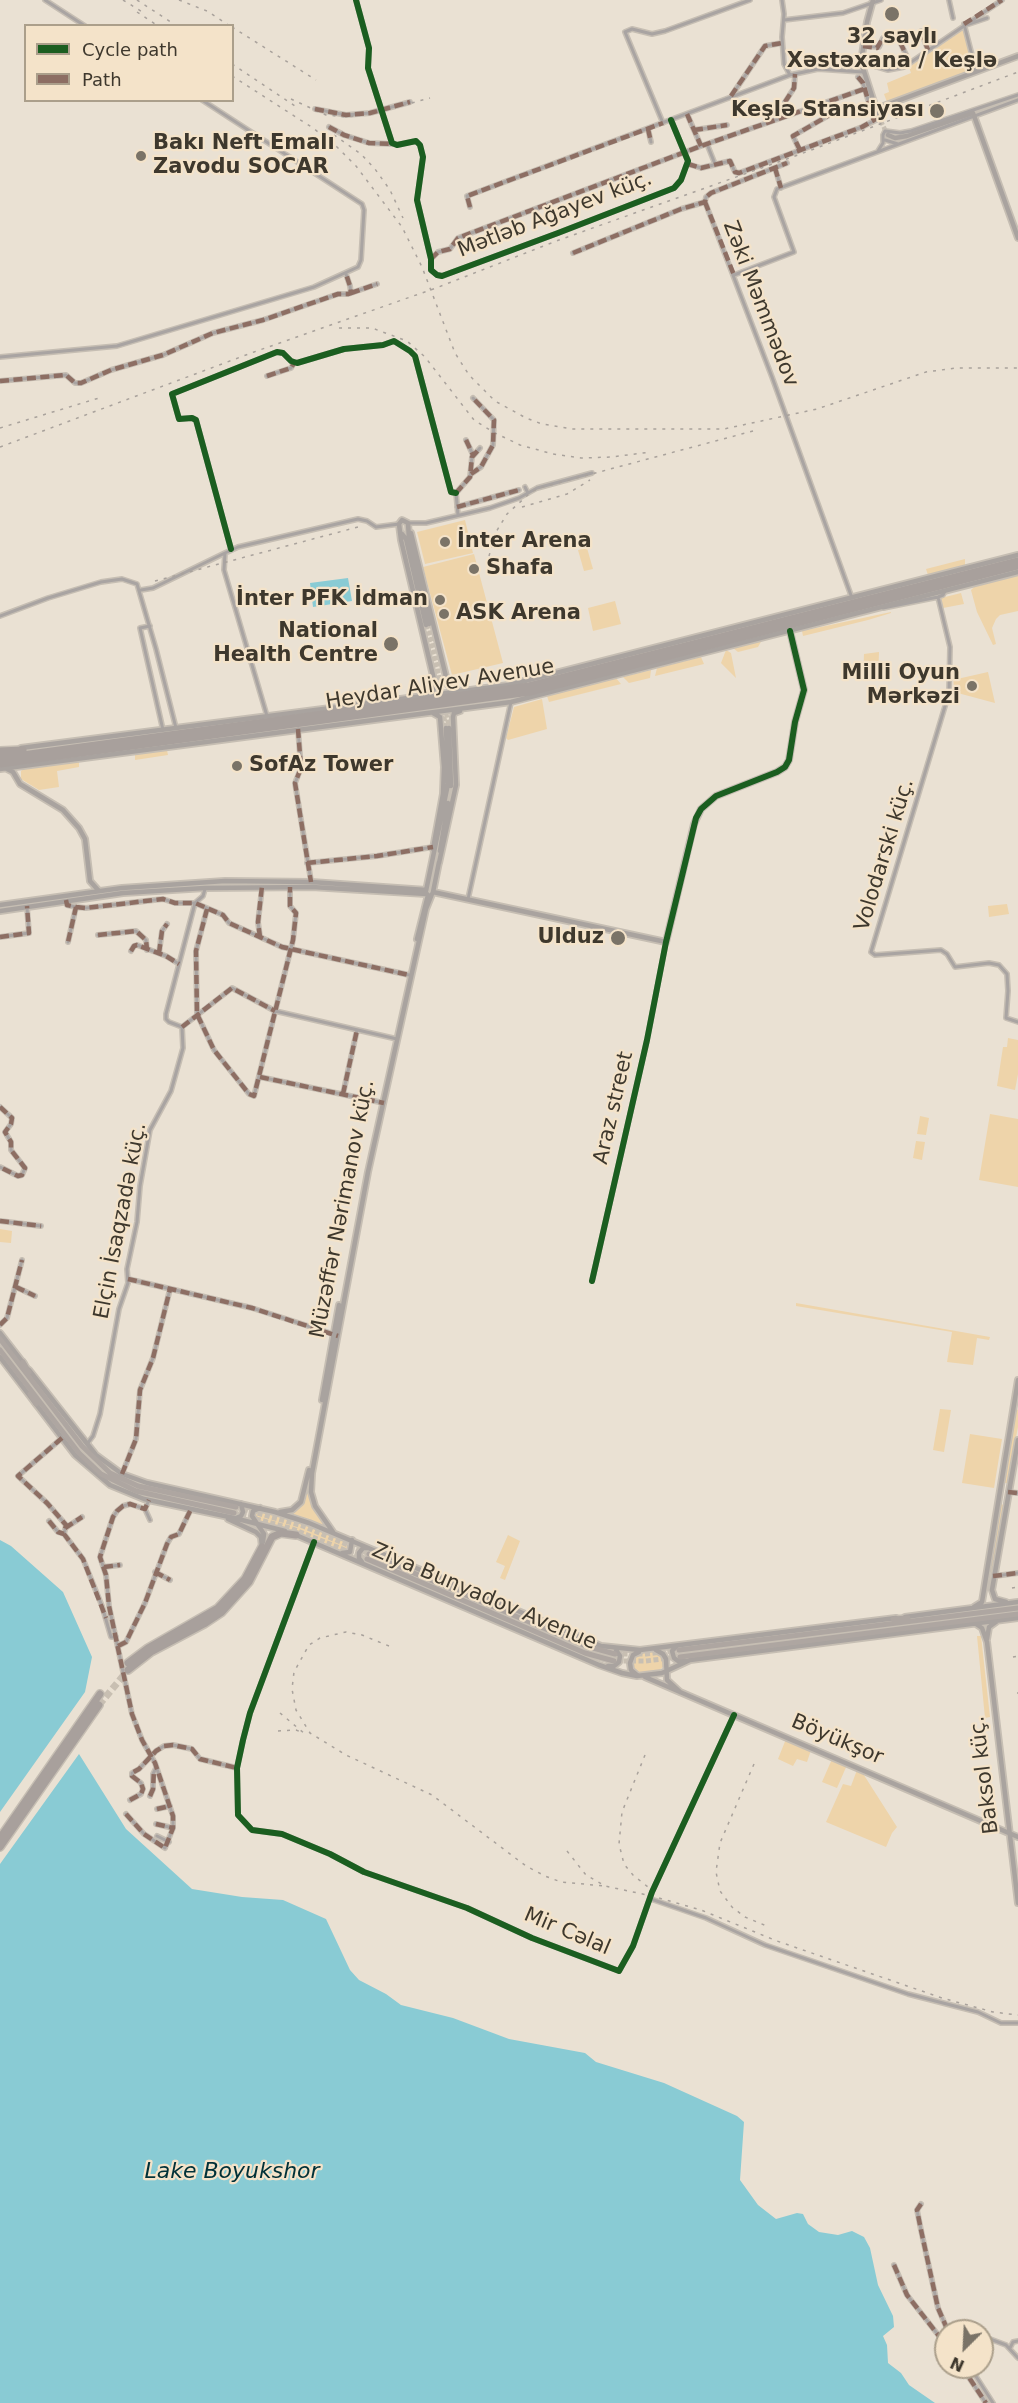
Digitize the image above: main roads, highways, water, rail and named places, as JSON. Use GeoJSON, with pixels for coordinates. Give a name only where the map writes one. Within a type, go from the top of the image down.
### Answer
{"type":"FeatureCollection","features":[{"type":"Feature","properties":{"kind":"highway","name":"Heydar Aliyev Avenue"},"geometry":{"type":"LineString","coordinates":[[0,758],[529,686],[1018,561]]}},
{"type":"Feature","properties":{"kind":"highway","name":"Heydar Aliyev Avenue"},"geometry":{"type":"LineString","coordinates":[[0,767],[521,694],[1018,566]]}},
{"type":"Feature","properties":{"kind":"highway"},"geometry":{"type":"LineString","coordinates":[[0,751],[59,749]]}},
{"type":"Feature","properties":{"kind":"highway"},"geometry":{"type":"LineString","coordinates":[[25,763],[63,761]]}},
{"type":"Feature","properties":{"kind":"highway"},"geometry":{"type":"LineString","coordinates":[[262,1547],[245,1579],[218,1608],[148,1648],[128,1666],[222,1612],[249,1581],[272,1537],[281,1533],[296,1535]]}},
{"type":"Feature","properties":{"kind":"highway"},"geometry":{"type":"LineString","coordinates":[[0,1838],[100,1694]]}},
{"type":"Feature","properties":{"kind":"highway"},"geometry":{"type":"LineString","coordinates":[[0,1847],[99,1705]]}},
{"type":"Feature","properties":{"kind":"main road"},"geometry":{"type":"LineString","coordinates":[[872,2],[862,46],[861,62],[878,115]]}},
{"type":"Feature","properties":{"kind":"main road"},"geometry":{"type":"LineString","coordinates":[[881,107],[1018,56]]}},
{"type":"Feature","properties":{"kind":"main road"},"geometry":{"type":"LineString","coordinates":[[886,137],[907,136],[973,113],[1018,238]]}},
{"type":"Feature","properties":{"kind":"main road"},"geometry":{"type":"LineString","coordinates":[[409,526],[404,529],[399,525],[435,684],[433,691],[423,695]]}},
{"type":"Feature","properties":{"kind":"main road"},"geometry":{"type":"LineString","coordinates":[[401,532],[406,539],[427,624],[409,539],[409,526]]}},
{"type":"Feature","properties":{"kind":"main road"},"geometry":{"type":"LineString","coordinates":[[409,526],[446,680],[450,688],[464,691]]}},
{"type":"Feature","properties":{"kind":"main road"},"geometry":{"type":"LineString","coordinates":[[0,751],[526,681],[1018,555]]}},
{"type":"Feature","properties":{"kind":"main road"},"geometry":{"type":"LineString","coordinates":[[433,862],[433,847],[444,784],[448,727],[455,712],[504,704],[1018,572]]}},
{"type":"Feature","properties":{"kind":"main road"},"geometry":{"type":"LineString","coordinates":[[423,633],[430,628],[435,632]]}},
{"type":"Feature","properties":{"kind":"main road"},"geometry":{"type":"LineString","coordinates":[[0,910],[99,891],[347,886],[429,892],[666,942],[694,824],[701,809],[716,796],[777,772],[785,767],[789,760],[804,690],[790,631]]}},
{"type":"Feature","properties":{"kind":"main road"},"geometry":{"type":"LineString","coordinates":[[435,684],[443,686],[446,680]]}},
{"type":"Feature","properties":{"kind":"main road"},"geometry":{"type":"LineString","coordinates":[[63,761],[504,704]]}},
{"type":"Feature","properties":{"kind":"main road"},"geometry":{"type":"LineString","coordinates":[[396,1039],[423,909],[439,863],[451,785],[448,727],[439,715],[428,713]]}},
{"type":"Feature","properties":{"kind":"main road"},"geometry":{"type":"LineString","coordinates":[[335,1533],[319,1513],[311,1487],[336,1335],[382,1102],[426,909],[448,784],[448,727]]}},
{"type":"Feature","properties":{"kind":"main road"},"geometry":{"type":"LineString","coordinates":[[20,784],[19,772],[25,763]]}},
{"type":"Feature","properties":{"kind":"main road"},"geometry":{"type":"LineString","coordinates":[[0,767],[11,770],[20,784],[63,810],[82,832],[90,881],[99,891]]}},
{"type":"Feature","properties":{"kind":"main road"},"geometry":{"type":"LineString","coordinates":[[85,892],[90,881]]}},
{"type":"Feature","properties":{"kind":"main road"},"geometry":{"type":"LineString","coordinates":[[0,905],[27,906],[123,890],[225,881],[311,882],[416,894],[429,892]]}},
{"type":"Feature","properties":{"kind":"main road"},"geometry":{"type":"LineString","coordinates":[[416,894],[422,901],[423,909]]}},
{"type":"Feature","properties":{"kind":"main road","name":"Ziya Bunyadov Avenue"},"geometry":{"type":"LineString","coordinates":[[0,1333],[84,1445],[104,1464],[120,1473],[147,1483],[266,1509],[335,1533],[352,1540],[368,1556],[622,1674],[643,1676],[665,1673],[690,1660],[1001,1620],[1017,1615]]}},
{"type":"Feature","properties":{"kind":"main road","name":"Müzəffər Nərimanov küç."},"geometry":{"type":"LineString","coordinates":[[275,1512],[292,1510],[298,1506],[304,1496],[336,1335]]}},
{"type":"Feature","properties":{"kind":"main road","name":"Ziya Bunyadov Avenue"},"geometry":{"type":"LineString","coordinates":[[0,1340],[44,1397],[105,1469],[132,1484],[235,1513],[333,1551],[368,1556],[610,1648],[680,1650],[1017,1615]]}},
{"type":"Feature","properties":{"kind":"main road","name":"Ziya Bunyadov Avenue"},"geometry":{"type":"LineString","coordinates":[[0,1350],[79,1453],[101,1474],[124,1487],[144,1494],[235,1513]]}},
{"type":"Feature","properties":{"kind":"main road","name":"Ziya Bunyadov Avenue"},"geometry":{"type":"LineString","coordinates":[[0,1357],[75,1455],[110,1485],[149,1500],[209,1512],[235,1513]]}},
{"type":"Feature","properties":{"kind":"main road"},"geometry":{"type":"LineString","coordinates":[[23,1362],[44,1397]]}},
{"type":"Feature","properties":{"kind":"main road"},"geometry":{"type":"LineString","coordinates":[[15,1369],[36,1404]]}},
{"type":"Feature","properties":{"kind":"main road"},"geometry":{"type":"LineString","coordinates":[[958,1610],[981,1604],[1016,1405],[1018,1380]]}},
{"type":"Feature","properties":{"kind":"main road"},"geometry":{"type":"LineString","coordinates":[[1011,1603],[993,1597],[993,1576],[1018,1440]]}},
{"type":"Feature","properties":{"kind":"main road"},"geometry":{"type":"LineString","coordinates":[[75,1455],[101,1474]]}},
{"type":"Feature","properties":{"kind":"main road"},"geometry":{"type":"LineString","coordinates":[[999,1495],[1008,1492]]}},
{"type":"Feature","properties":{"kind":"main road"},"geometry":{"type":"LineString","coordinates":[[232,1501],[243,1508],[241,1516],[235,1513]]}},
{"type":"Feature","properties":{"kind":"main road"},"geometry":{"type":"LineString","coordinates":[[262,1547],[264,1534],[252,1518],[253,1511],[266,1509]]}},
{"type":"Feature","properties":{"kind":"main road"},"geometry":{"type":"LineString","coordinates":[[209,1512],[252,1529],[261,1538],[262,1547]]}},
{"type":"Feature","properties":{"kind":"main road"},"geometry":{"type":"LineString","coordinates":[[333,1551],[349,1553],[352,1549],[352,1540]]}},
{"type":"Feature","properties":{"kind":"main road","name":"Ziya Bunyadov Avenue"},"geometry":{"type":"LineString","coordinates":[[368,1556],[614,1657]]}},
{"type":"Feature","properties":{"kind":"main road"},"geometry":{"type":"LineString","coordinates":[[985,1575],[993,1576]]}},
{"type":"Feature","properties":{"kind":"main road","name":"Ziya Bunyadov Avenue"},"geometry":{"type":"LineString","coordinates":[[680,1650],[1018,1602]]}},
{"type":"Feature","properties":{"kind":"main road","name":"Ziya Bunyadov Avenue"},"geometry":{"type":"LineString","coordinates":[[859,1631],[937,1617],[1018,1608]]}},
{"type":"Feature","properties":{"kind":"main road"},"geometry":{"type":"LineString","coordinates":[[893,1619],[937,1617]]}},
{"type":"Feature","properties":{"kind":"main road"},"geometry":{"type":"LineString","coordinates":[[859,1631],[883,1620]]}},
{"type":"Feature","properties":{"kind":"main road"},"geometry":{"type":"LineString","coordinates":[[987,1642],[989,1626],[1001,1620]]}},
{"type":"Feature","properties":{"kind":"main road"},"geometry":{"type":"LineString","coordinates":[[961,1624],[980,1626],[987,1642]]}},
{"type":"Feature","properties":{"kind":"main road"},"geometry":{"type":"LineString","coordinates":[[859,1631],[895,1633]]}},
{"type":"Feature","properties":{"kind":"main road","name":"Baksol küç."},"geometry":{"type":"LineString","coordinates":[[987,1642],[1018,1903]]}},
{"type":"Feature","properties":{"kind":"main road"},"geometry":{"type":"LineString","coordinates":[[680,1650],[674,1647],[673,1656],[678,1661],[690,1660]]}},
{"type":"Feature","properties":{"kind":"main road"},"geometry":{"type":"LineString","coordinates":[[599,1665],[612,1666],[620,1662],[620,1653],[610,1648]]}},
{"type":"Feature","properties":{"kind":"main road"},"geometry":{"type":"LineString","coordinates":[[643,1676],[632,1671],[630,1663],[635,1654],[650,1649],[660,1651],[666,1661],[665,1673],[668,1682],[680,1692]]}},
{"type":"Feature","properties":{"kind":"main road","name":"Böyükşor"},"geometry":{"type":"LineString","coordinates":[[643,1676],[1018,1837]]}},
{"type":"Feature","properties":{"kind":"water"},"geometry":{"type":"Polygon","coordinates":[[[348,578],[352,601],[313,607],[310,583],[348,578]]]}},
{"type":"Feature","properties":{"kind":"water"},"geometry":{"type":"Polygon","coordinates":[[[0,1540],[11,1546],[63,1592],[92,1657],[85,1692],[0,1812],[0,1540]]]}},
{"type":"Feature","properties":{"kind":"water","name":"Lake Boyukshor"},"geometry":{"type":"Polygon","coordinates":[[[79,1754],[126,1829],[192,1889],[242,1897],[283,1900],[326,1919],[350,1970],[359,1980],[401,2005],[453,2018],[509,2039],[585,2053],[596,2062],[664,2083],[737,2116],[744,2122],[740,2180],[758,2205],[776,2219],[797,2213],[803,2214],[808,2224],[819,2232],[838,2235],[852,2231],[864,2237],[870,2248],[878,2285],[893,2316],[894,2327],[883,2336],[887,2345],[888,2363],[901,2373],[909,2385],[935,2403],[0,2403],[0,1864],[79,1754]]]}},
{"type":"Feature","properties":{"kind":"tunnel"},"geometry":{"type":"LineString","coordinates":[[878,115],[887,134]]}},
{"type":"Feature","properties":{"kind":"tunnel"},"geometry":{"type":"LineString","coordinates":[[429,624],[449,728]]}},
{"type":"Feature","properties":{"kind":"tunnel"},"geometry":{"type":"LineString","coordinates":[[426,625],[441,695]]}},
{"type":"Feature","properties":{"kind":"tunnel"},"geometry":{"type":"LineString","coordinates":[[443,710],[446,728]]}},
{"type":"Feature","properties":{"kind":"tunnel"},"geometry":{"type":"LineString","coordinates":[[236,1507],[303,1526],[369,1554]]}},
{"type":"Feature","properties":{"kind":"tunnel"},"geometry":{"type":"LineString","coordinates":[[234,1513],[290,1528],[367,1559]]}},
{"type":"Feature","properties":{"kind":"tunnel"},"geometry":{"type":"LineString","coordinates":[[615,1654],[646,1654],[679,1650]]}},
{"type":"Feature","properties":{"kind":"tunnel"},"geometry":{"type":"LineString","coordinates":[[616,1661],[646,1661],[678,1657]]}},
{"type":"Feature","properties":{"kind":"tunnel"},"geometry":{"type":"LineString","coordinates":[[99,1705],[128,1670]]}},
{"type":"Feature","properties":{"kind":"railway"},"geometry":{"type":"LineString","coordinates":[[123,0],[144,13]]}},
{"type":"Feature","properties":{"kind":"railway"},"geometry":{"type":"LineString","coordinates":[[137,0],[174,24]]}},
{"type":"Feature","properties":{"kind":"railway"},"geometry":{"type":"LineString","coordinates":[[179,0],[207,11],[227,24]]}},
{"type":"Feature","properties":{"kind":"railway"},"geometry":{"type":"LineString","coordinates":[[137,12],[155,24]]}},
{"type":"Feature","properties":{"kind":"railway"},"geometry":{"type":"LineString","coordinates":[[234,28],[316,80]]}},
{"type":"Feature","properties":{"kind":"railway"},"geometry":{"type":"LineString","coordinates":[[234,65],[295,106]]}},
{"type":"Feature","properties":{"kind":"railway"},"geometry":{"type":"LineString","coordinates":[[0,447],[254,352],[436,288],[559,240],[798,155],[1018,72]]}},
{"type":"Feature","properties":{"kind":"railway"},"geometry":{"type":"LineString","coordinates":[[234,77],[313,128],[356,166],[402,227],[422,267],[455,353],[469,375],[495,401],[542,424],[572,429],[724,429],[817,409],[926,372],[956,368],[1018,368]]}},
{"type":"Feature","properties":{"kind":"railway"},"geometry":{"type":"LineString","coordinates":[[291,99],[326,115],[347,117],[371,114],[430,98]]}},
{"type":"Feature","properties":{"kind":"railway"},"geometry":{"type":"LineString","coordinates":[[334,135],[361,154],[375,169],[390,190],[403,218]]}},
{"type":"Feature","properties":{"kind":"railway"},"geometry":{"type":"LineString","coordinates":[[339,328],[372,328],[407,341],[425,357],[474,420],[520,445],[553,454],[581,458],[651,452]]}},
{"type":"Feature","properties":{"kind":"railway"},"geometry":{"type":"LineString","coordinates":[[0,428],[99,398]]}},
{"type":"Feature","properties":{"kind":"railway"},"geometry":{"type":"LineString","coordinates":[[489,556],[496,532],[507,514],[539,488],[753,431]]}},
{"type":"Feature","properties":{"kind":"railway"},"geometry":{"type":"LineString","coordinates":[[522,507],[567,494],[590,480]]}},
{"type":"Feature","properties":{"kind":"railway"},"geometry":{"type":"LineString","coordinates":[[155,581],[358,527]]}},
{"type":"Feature","properties":{"kind":"railway"},"geometry":{"type":"LineString","coordinates":[[1012,1588],[1018,1587]]}},
{"type":"Feature","properties":{"kind":"railway"},"geometry":{"type":"LineString","coordinates":[[389,1646],[362,1635],[346,1632],[320,1638],[309,1645],[294,1672],[292,1689],[296,1710],[310,1733],[346,1755],[432,1795],[526,1866],[545,1876],[561,1882],[605,1886]]}},
{"type":"Feature","properties":{"kind":"railway"},"geometry":{"type":"LineString","coordinates":[[1013,1657],[1018,1656]]}},
{"type":"Feature","properties":{"kind":"railway"},"geometry":{"type":"LineString","coordinates":[[280,1713],[305,1734]]}},
{"type":"Feature","properties":{"kind":"railway"},"geometry":{"type":"LineString","coordinates":[[278,1731],[301,1732]]}},
{"type":"Feature","properties":{"kind":"railway"},"geometry":{"type":"LineString","coordinates":[[645,1755],[622,1812],[619,1844],[624,1864],[633,1875],[658,1895]]}},
{"type":"Feature","properties":{"kind":"railway"},"geometry":{"type":"LineString","coordinates":[[754,1764],[720,1843],[716,1872],[720,1891],[732,1907],[745,1917],[769,1927]]}},
{"type":"Feature","properties":{"kind":"railway"},"geometry":{"type":"LineString","coordinates":[[567,1851],[586,1875],[605,1886],[701,1910],[777,1941],[942,1998],[993,2012],[1018,2015]]}},
{"type":"Feature","properties":{"kind":"place","name":"32 saylı Xəstəxana / Keşlə"},"geometry":{"type":"Point","coordinates":[892,14]}},
{"type":"Feature","properties":{"kind":"place","name":"Keşlə Stansiyası"},"geometry":{"type":"Point","coordinates":[937,111]}},
{"type":"Feature","properties":{"kind":"place","name":"Bakı Neft Emalı Zavodu SOCAR"},"geometry":{"type":"Point","coordinates":[141,156]}},
{"type":"Feature","properties":{"kind":"place","name":"İnter Arena"},"geometry":{"type":"Point","coordinates":[445,542]}},
{"type":"Feature","properties":{"kind":"place","name":"Shafa"},"geometry":{"type":"Point","coordinates":[474,569]}},
{"type":"Feature","properties":{"kind":"place","name":"İnter PFK İdman"},"geometry":{"type":"Point","coordinates":[440,600]}},
{"type":"Feature","properties":{"kind":"place","name":"ASK Arena"},"geometry":{"type":"Point","coordinates":[444,614]}},
{"type":"Feature","properties":{"kind":"place","name":"National Health Centre"},"geometry":{"type":"Point","coordinates":[391,644]}},
{"type":"Feature","properties":{"kind":"place","name":"Milli Oyun Mərkəzi"},"geometry":{"type":"Point","coordinates":[972,686]}},
{"type":"Feature","properties":{"kind":"place","name":"SofAz Tower"},"geometry":{"type":"Point","coordinates":[237,766]}},
{"type":"Feature","properties":{"kind":"place","name":"Ulduz"},"geometry":{"type":"Point","coordinates":[618,938]}}]}
